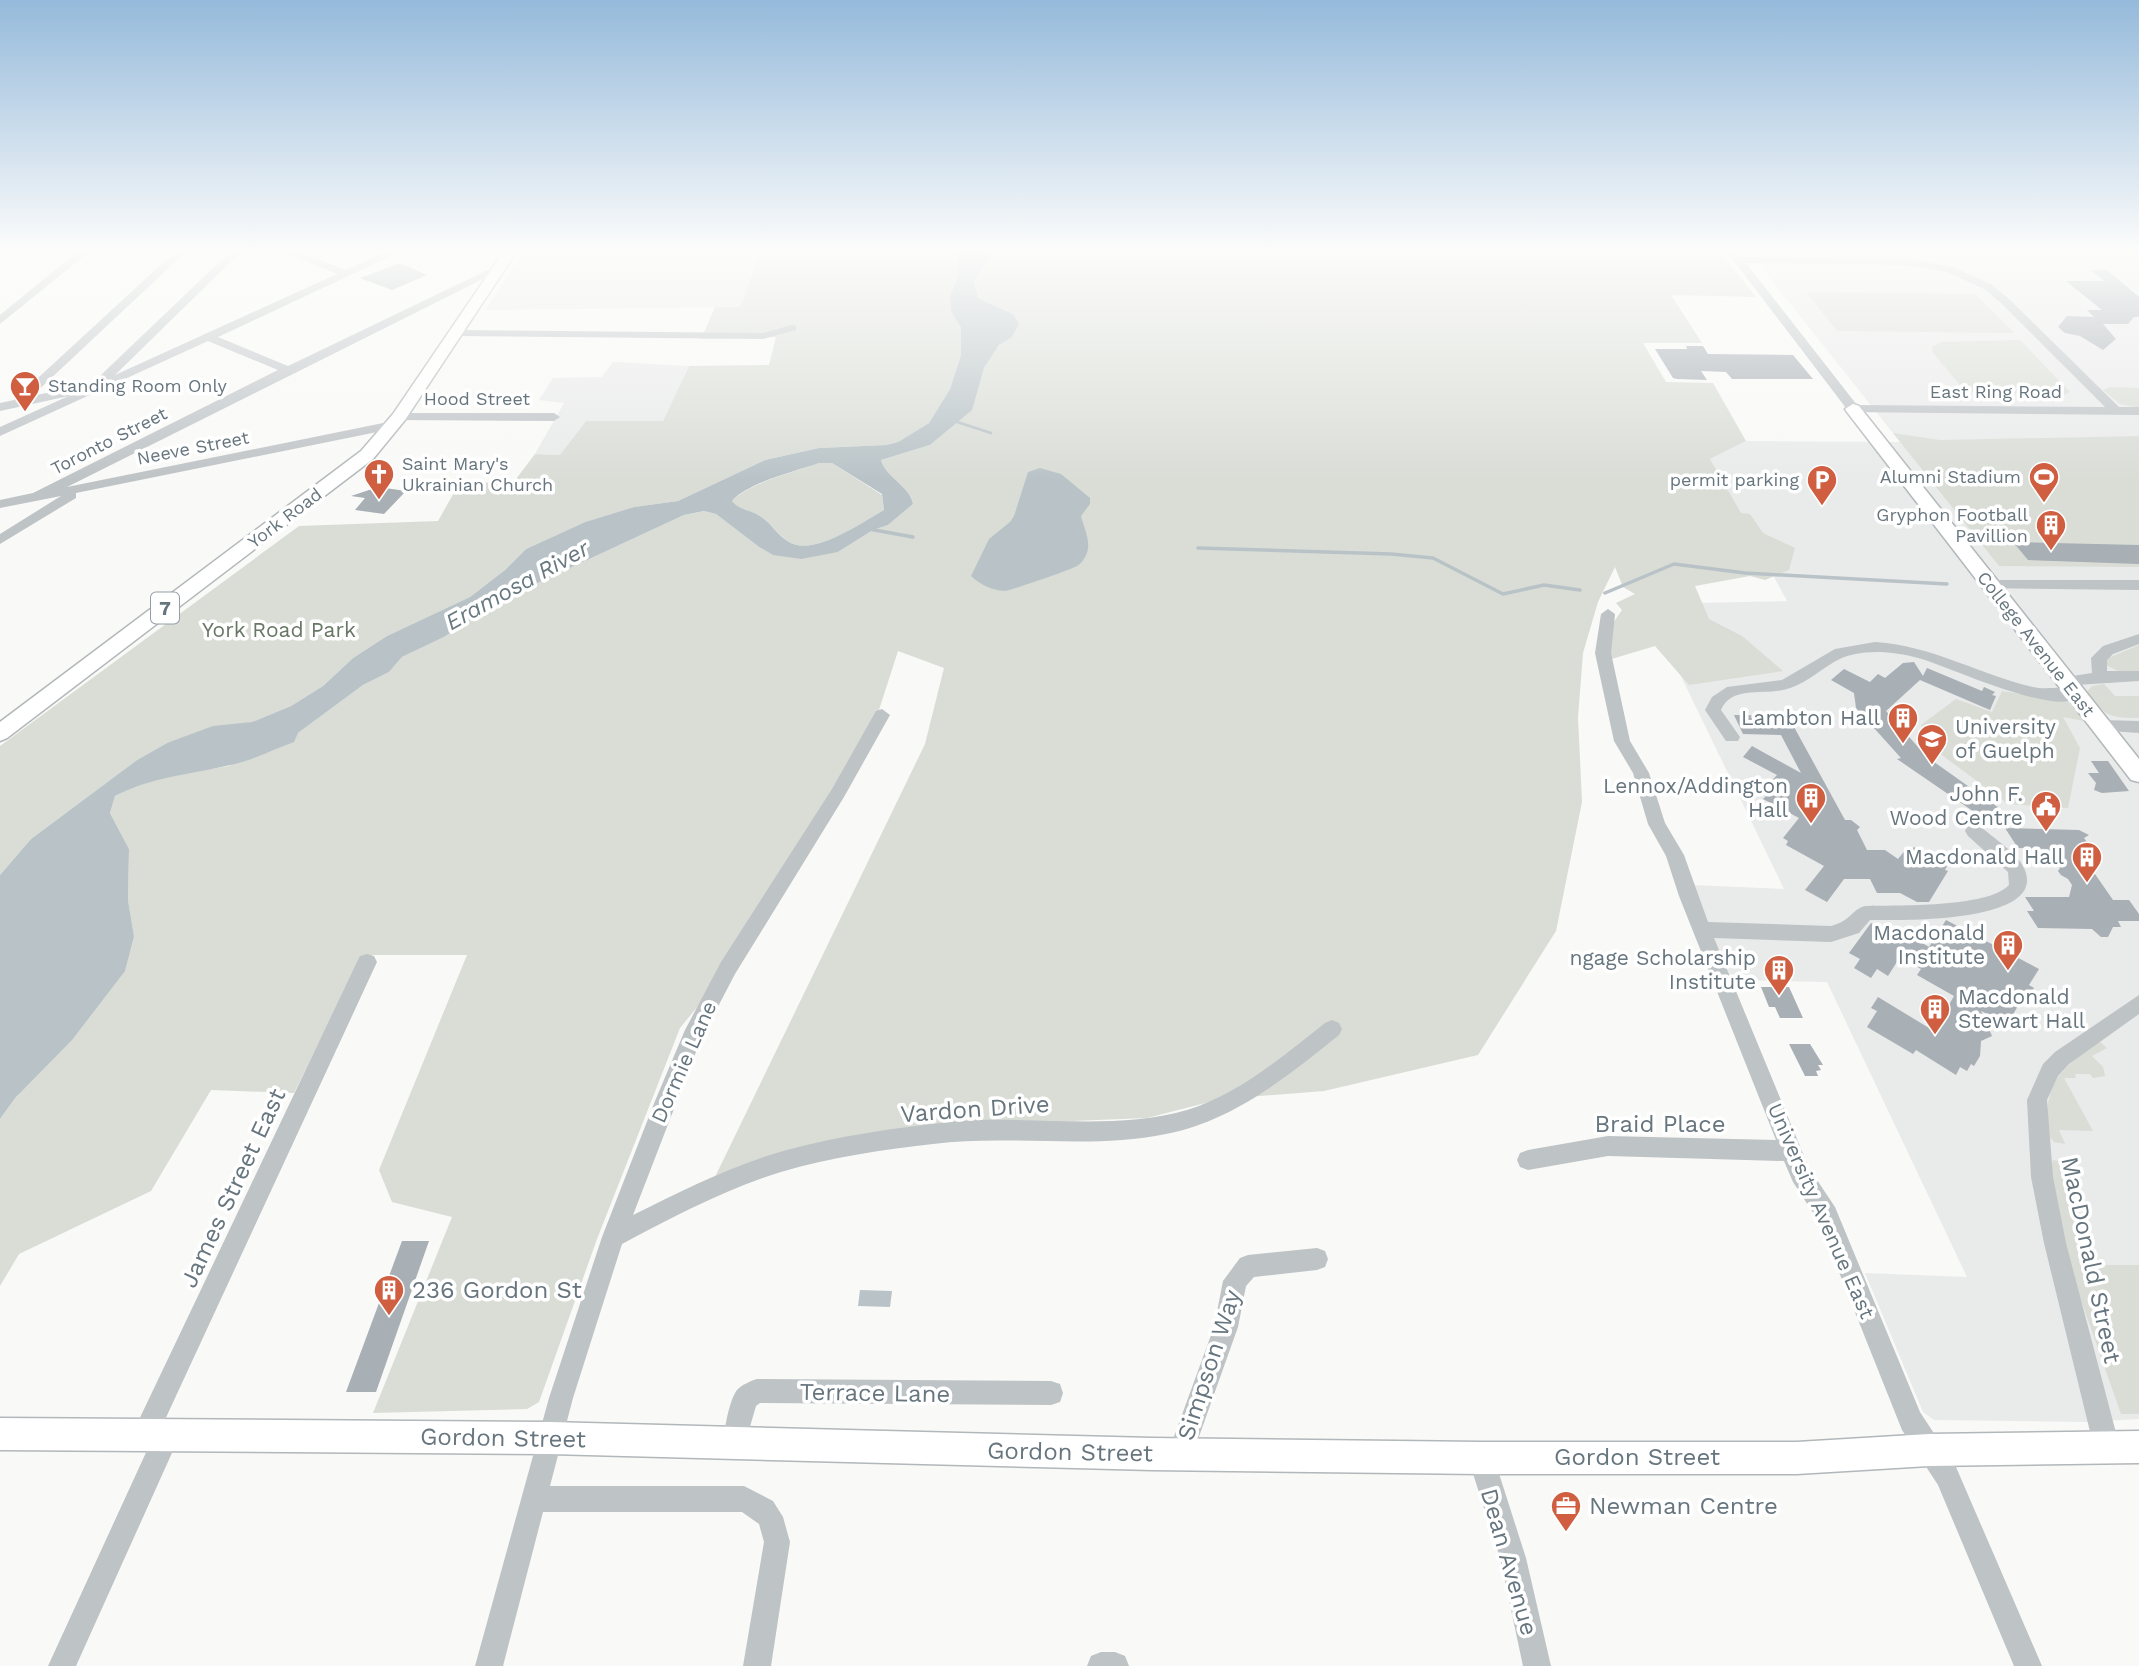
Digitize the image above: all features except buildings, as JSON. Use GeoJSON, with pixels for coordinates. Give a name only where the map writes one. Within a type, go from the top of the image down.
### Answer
{"type":"FeatureCollection","features":[{"type":"Feature","properties":{"kind":"main road","name":"York Road"},"geometry":{"type":"LineString","coordinates":[[0,733],[368,455],[396,421],[460,326]]}},
{"type":"Feature","properties":{"kind":"main road","name":"College Avenue East"},"geometry":{"type":"LineString","coordinates":[[1853,409],[1988,585],[2139,774]]}},
{"type":"Feature","properties":{"kind":"main road","name":"Gordon Street"},"geometry":{"type":"LineString","coordinates":[[0,1434],[550,1438],[1481,1458],[1797,1458],[1929,1450],[2139,1447]]}},
{"type":"Feature","properties":{"kind":"street"},"geometry":{"type":"LineString","coordinates":[[18,403],[101,326]]}},
{"type":"Feature","properties":{"kind":"street"},"geometry":{"type":"LineString","coordinates":[[0,407],[96,387],[159,326]]}},
{"type":"Feature","properties":{"kind":"street"},"geometry":{"type":"LineString","coordinates":[[0,432],[233,326]]}},
{"type":"Feature","properties":{"kind":"street","name":"Toronto Street"},"geometry":{"type":"LineString","coordinates":[[38,496],[380,326]]}},
{"type":"Feature","properties":{"kind":"street","name":"College Avenue East"},"geometry":{"type":"LineString","coordinates":[[1789,326],[1853,409]]}},
{"type":"Feature","properties":{"kind":"street"},"geometry":{"type":"LineString","coordinates":[[2030,326],[2116,411]]}},
{"type":"Feature","properties":{"kind":"street"},"geometry":{"type":"LineString","coordinates":[[455,333],[763,336],[792,328]]}},
{"type":"Feature","properties":{"kind":"street"},"geometry":{"type":"LineString","coordinates":[[208,337],[288,370]]}},
{"type":"Feature","properties":{"kind":"street","name":"East Ring Road"},"geometry":{"type":"LineString","coordinates":[[1853,409],[2139,411]]}},
{"type":"Feature","properties":{"kind":"street","name":"Hood Street"},"geometry":{"type":"LineString","coordinates":[[396,421],[554,417]]}},
{"type":"Feature","properties":{"kind":"street","name":"Neeve Street"},"geometry":{"type":"LineString","coordinates":[[0,504],[396,421]]}},
{"type":"Feature","properties":{"kind":"street"},"geometry":{"type":"LineString","coordinates":[[0,540],[82,488]]}},
{"type":"Feature","properties":{"kind":"street"},"geometry":{"type":"LineString","coordinates":[[1988,585],[2139,586]]}},
{"type":"Feature","properties":{"kind":"street","name":"University Avenue East"},"geometry":{"type":"LineString","coordinates":[[1608,614],[1603,653],[1622,740],[1641,773],[1657,824],[1675,855],[1801,1175],[1827,1215],[1911,1421],[1947,1476],[2028,1666]]}},
{"type":"Feature","properties":{"kind":"street"},"geometry":{"type":"LineString","coordinates":[[2099,676],[2098,662],[2103,653],[2139,639]]}},
{"type":"Feature","properties":{"kind":"street"},"geometry":{"type":"LineString","coordinates":[[1732,737],[1713,710],[1720,696],[1736,690],[1793,682],[1838,654],[1855,649],[1888,648],[1926,654],[2026,691],[2071,688],[2099,676],[2139,676]]}},
{"type":"Feature","properties":{"kind":"street","name":"Dormie Lane"},"geometry":{"type":"LineString","coordinates":[[489,1666],[550,1438],[613,1237],[698,1025],[748,934],[838,793],[882,715]]}},
{"type":"Feature","properties":{"kind":"street"},"geometry":{"type":"LineString","coordinates":[[2101,726],[2139,727]]}},
{"type":"Feature","properties":{"kind":"street"},"geometry":{"type":"LineString","coordinates":[[1703,930],[1831,934],[1852,928],[1864,913],[1949,911],[2012,895],[2019,884],[2019,874],[2015,867],[1974,831]]}},
{"type":"Feature","properties":{"kind":"street","name":"James Street East"},"geometry":{"type":"LineString","coordinates":[[62,1666],[156,1435],[368,962]]}},
{"type":"Feature","properties":{"kind":"street","name":"MacDonald Street"},"geometry":{"type":"LineString","coordinates":[[2107,1448],[2055,1243],[2042,1177],[2037,1100],[2050,1070],[2062,1058],[2139,1003]]}},
{"type":"Feature","properties":{"kind":"street","name":"Vardon Drive"},"geometry":{"type":"LineString","coordinates":[[613,1237],[679,1203],[729,1182],[837,1148],[985,1129],[1136,1128],[1189,1119],[1264,1081],[1332,1029]]}},
{"type":"Feature","properties":{"kind":"street","name":"Braid Place"},"geometry":{"type":"LineString","coordinates":[[1528,1160],[1608,1146],[1792,1151]]}},
{"type":"Feature","properties":{"kind":"street","name":"Simpson Way"},"geometry":{"type":"LineString","coordinates":[[1181,1453],[1226,1327],[1235,1281],[1248,1266],[1317,1259]]}},
{"type":"Feature","properties":{"kind":"street","name":"Terrace Lane"},"geometry":{"type":"LineString","coordinates":[[734,1443],[746,1398],[757,1391],[1051,1393]]}},
{"type":"Feature","properties":{"kind":"street","name":"Dean Avenue"},"geometry":{"type":"LineString","coordinates":[[1481,1458],[1513,1558],[1537,1666]]}},
{"type":"Feature","properties":{"kind":"street"},"geometry":{"type":"LineString","coordinates":[[534,1499],[744,1499],[765,1509],[775,1525],[777,1542],[757,1666]]}},
{"type":"Feature","properties":{"kind":"street"},"geometry":{"type":"LineString","coordinates":[[1101,1666],[1115,1666]]}},
{"type":"Feature","properties":{"kind":"shaded area","name":"University of Guelph"},"geometry":{"type":"Polygon","coordinates":[[[1808,326],[2139,326],[2139,1419],[2086,1422],[1934,1420],[1923,1412],[1865,1273],[1967,1277],[1827,982],[1730,980],[1691,885],[1784,889],[1646,604],[1787,601],[1710,459],[1746,441],[1900,442],[1808,326]]]}},
{"type":"Feature","properties":{"kind":"shaded area"},"geometry":{"type":"Polygon","coordinates":[[[613,362],[689,366],[663,421],[586,421],[561,455],[535,454],[564,403],[539,400],[553,378],[602,377],[613,362]]]}},
{"type":"Feature","properties":{"kind":"green space","name":"York Road Park"},"geometry":{"type":"Polygon","coordinates":[[[707,326],[960,326],[961,355],[950,389],[929,423],[898,442],[819,448],[765,460],[678,501],[634,507],[585,522],[526,549],[505,570],[470,597],[387,636],[353,658],[323,686],[291,706],[252,722],[167,743],[137,760],[31,839],[0,875],[0,746],[299,526],[438,521],[460,482],[513,483],[535,454],[560,455],[586,421],[663,421],[689,366],[769,365],[776,337],[701,339],[707,326]]]}},
{"type":"Feature","properties":{"kind":"green space"},"geometry":{"type":"Polygon","coordinates":[[[1012,326],[1691,326],[1702,343],[1643,343],[1666,382],[1713,383],[1746,441],[1710,459],[1741,513],[1750,514],[1763,533],[1795,548],[1789,570],[1765,580],[1750,576],[1695,586],[1709,619],[1742,636],[1783,671],[1689,685],[1655,646],[1605,661],[1609,629],[1622,610],[1616,603],[1635,594],[1623,587],[1615,567],[1598,602],[1583,653],[1578,717],[1582,802],[1556,931],[1478,1055],[1324,1091],[1221,1099],[1147,1118],[927,1127],[715,1177],[925,744],[944,668],[898,651],[878,713],[729,968],[680,1028],[597,1239],[539,1402],[527,1409],[373,1413],[452,1217],[392,1202],[379,1170],[467,955],[362,955],[294,1093],[211,1090],[151,1191],[19,1254],[0,1286],[0,1119],[134,936],[128,900],[129,849],[110,813],[115,796],[136,785],[178,774],[229,766],[298,733],[363,685],[389,672],[402,657],[444,637],[501,600],[684,515],[704,511],[716,514],[773,555],[838,552],[873,530],[888,525],[913,504],[907,492],[888,472],[881,460],[930,445],[971,410],[984,368],[999,345],[1011,338],[1012,326]]]}},
{"type":"Feature","properties":{"kind":"green space"},"geometry":{"type":"Polygon","coordinates":[[[1833,326],[2007,326],[2014,333],[1837,331],[1833,326]]]}},
{"type":"Feature","properties":{"kind":"green space"},"geometry":{"type":"Polygon","coordinates":[[[2020,340],[2070,392],[2064,395],[1966,392],[1933,353],[1932,347],[1942,342],[2020,340]]]}},
{"type":"Feature","properties":{"kind":"green space"},"geometry":{"type":"Polygon","coordinates":[[[2110,387],[2139,388],[2139,408],[2120,404],[2103,390],[2110,387]]]}},
{"type":"Feature","properties":{"kind":"green space","name":"Alumni Stadium"},"geometry":{"type":"Polygon","coordinates":[[[1893,433],[1940,440],[2139,436],[2139,567],[1999,566],[1893,433]]]}},
{"type":"Feature","properties":{"kind":"green space"},"geometry":{"type":"Polygon","coordinates":[[[819,463],[832,463],[882,495],[884,510],[824,542],[799,545],[789,542],[760,516],[732,501],[760,483],[819,463]]]}},
{"type":"Feature","properties":{"kind":"green space"},"geometry":{"type":"Polygon","coordinates":[[[2139,645],[2139,673],[2120,672],[2106,665],[2106,659],[2139,645]]]}},
{"type":"Feature","properties":{"kind":"green space"},"geometry":{"type":"Polygon","coordinates":[[[2104,684],[2115,696],[2139,696],[2139,718],[2115,716],[2099,707],[2087,692],[2092,686],[2104,684]]]}},
{"type":"Feature","properties":{"kind":"green space"},"geometry":{"type":"Polygon","coordinates":[[[2002,691],[2068,702],[2084,721],[2063,717],[2080,748],[2068,808],[2008,804],[1931,747],[1921,725],[1956,699],[1992,712],[2002,691]]]}},
{"type":"Feature","properties":{"kind":"green space"},"geometry":{"type":"Polygon","coordinates":[[[2099,1041],[2107,1048],[2092,1056],[2103,1067],[2105,1076],[2093,1078],[2090,1074],[2075,1074],[2076,1078],[2064,1078],[2093,1131],[2059,1130],[2065,1144],[2054,1142],[2046,1133],[2052,1088],[2064,1069],[2099,1041]]]}},
{"type":"Feature","properties":{"kind":"green space"},"geometry":{"type":"Polygon","coordinates":[[[2053,1160],[2064,1162],[2072,1174],[2066,1174],[2072,1187],[2080,1227],[2078,1231],[2089,1250],[2095,1253],[2102,1265],[2139,1265],[2139,1414],[2121,1414],[2068,1263],[2050,1169],[2053,1160]]]}},
{"type":"Feature","properties":{"kind":"water","name":"Eramosa River"},"geometry":{"type":"Polygon","coordinates":[[[960,326],[1018,326],[1011,338],[999,345],[984,368],[972,410],[930,445],[881,460],[888,472],[907,492],[913,504],[888,525],[873,530],[838,552],[801,559],[773,555],[716,514],[704,511],[684,515],[501,600],[444,637],[402,657],[389,672],[363,685],[298,733],[294,742],[243,762],[156,781],[115,796],[110,813],[129,849],[128,900],[134,936],[125,971],[72,1040],[16,1097],[0,1119],[0,875],[31,839],[137,760],[167,743],[213,726],[252,722],[291,706],[323,686],[353,658],[387,636],[470,597],[505,570],[526,549],[585,522],[634,507],[678,501],[765,460],[819,448],[898,442],[929,423],[950,389],[961,355],[960,326]],[[819,463],[772,478],[732,501],[760,516],[789,542],[811,545],[838,536],[884,510],[882,494],[832,463],[819,463]]]}},
{"type":"Feature","properties":{"kind":"water"},"geometry":{"type":"Polygon","coordinates":[[[1040,468],[1061,474],[1090,498],[1090,504],[1081,516],[1088,539],[1086,555],[1073,568],[1017,588],[995,590],[971,576],[989,539],[1014,516],[1028,472],[1040,468]]]}},
{"type":"Feature","properties":{"kind":"water"},"geometry":{"type":"Polygon","coordinates":[[[860,1290],[892,1291],[890,1307],[858,1306],[860,1290]]]}},
{"type":"Feature","properties":{"kind":"waterway"},"geometry":{"type":"LineString","coordinates":[[957,422],[991,433]]}},
{"type":"Feature","properties":{"kind":"waterway"},"geometry":{"type":"LineString","coordinates":[[869,529],[913,537]]}},
{"type":"Feature","properties":{"kind":"waterway"},"geometry":{"type":"LineString","coordinates":[[1198,548],[1391,554],[1433,558],[1503,594],[1544,585],[1580,590]]}},
{"type":"Feature","properties":{"kind":"waterway"},"geometry":{"type":"LineString","coordinates":[[1605,593],[1674,564],[1745,573],[1947,584]]}},
{"type":"Feature","properties":{"kind":"place","name":"Standing Room Only"},"geometry":{"type":"Point","coordinates":[25,413]}},
{"type":"Feature","properties":{"kind":"place","name":"Saint Mary's Ukrainian Church"},"geometry":{"type":"Point","coordinates":[379,501]}},
{"type":"Feature","properties":{"kind":"place","name":"Alumni Stadium"},"geometry":{"type":"Point","coordinates":[2044,504]}},
{"type":"Feature","properties":{"kind":"place","name":"permit parking"},"geometry":{"type":"Point","coordinates":[1822,507]}},
{"type":"Feature","properties":{"kind":"place","name":"Gryphon Football Pavillion"},"geometry":{"type":"Point","coordinates":[2051,552]}},
{"type":"Feature","properties":{"kind":"place","name":"Lambton Hall"},"geometry":{"type":"Point","coordinates":[1903,745]}},
{"type":"Feature","properties":{"kind":"place","name":"University of Guelph"},"geometry":{"type":"Point","coordinates":[1932,766]}},
{"type":"Feature","properties":{"kind":"place","name":"Lennox/Addington Hall"},"geometry":{"type":"Point","coordinates":[1811,825]}},
{"type":"Feature","properties":{"kind":"place","name":"John F. Wood Centre"},"geometry":{"type":"Point","coordinates":[2046,833]}},
{"type":"Feature","properties":{"kind":"place","name":"Macdonald Hall"},"geometry":{"type":"Point","coordinates":[2087,884]}},
{"type":"Feature","properties":{"kind":"place","name":"Macdonald Institute"},"geometry":{"type":"Point","coordinates":[2008,972]}},
{"type":"Feature","properties":{"kind":"place","name":"ngage Scholarship Institute"},"geometry":{"type":"Point","coordinates":[1779,997]}},
{"type":"Feature","properties":{"kind":"place","name":"Macdonald Stewart Hall"},"geometry":{"type":"Point","coordinates":[1935,1036]}},
{"type":"Feature","properties":{"kind":"place","name":"236 Gordon St"},"geometry":{"type":"Point","coordinates":[389,1317]}},
{"type":"Feature","properties":{"kind":"place","name":"Newman Centre"},"geometry":{"type":"Point","coordinates":[1566,1533]}}]}
